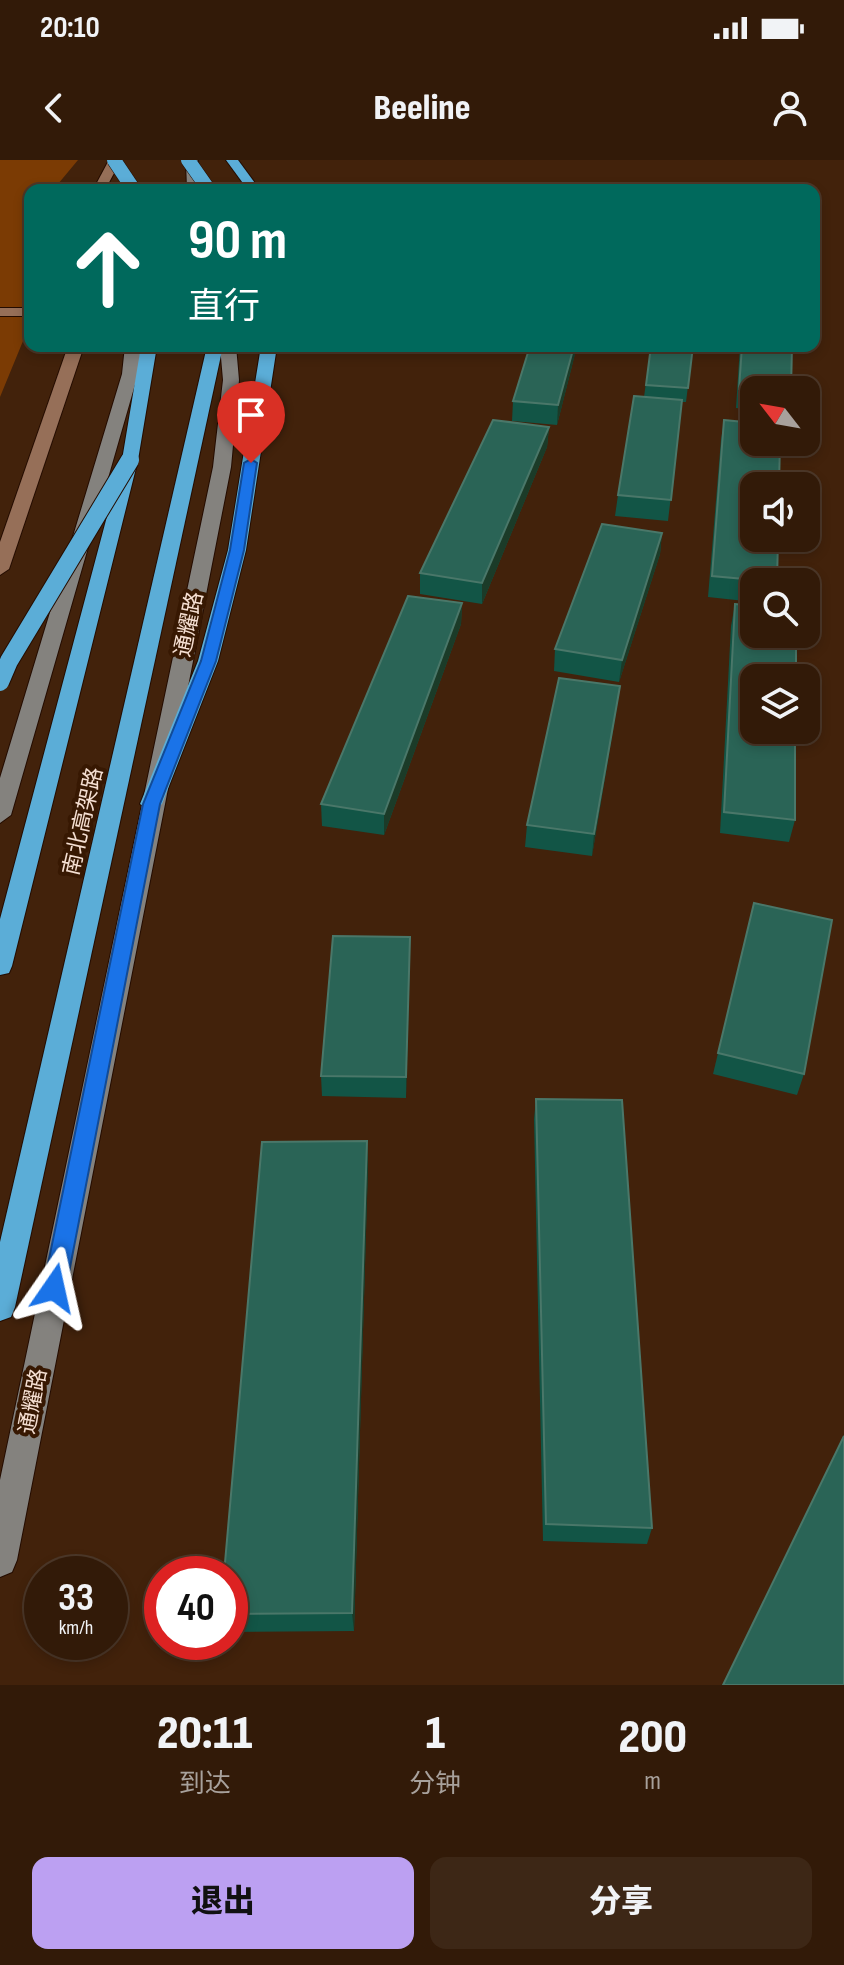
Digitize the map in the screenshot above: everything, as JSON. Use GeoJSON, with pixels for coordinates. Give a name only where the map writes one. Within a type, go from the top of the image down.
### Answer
{"type":"FeatureCollection","features":[{"type":"Feature","properties":{"kind":"highway"},"geometry":{"type":"LineString","coordinates":[[114,160],[128,184]]}},
{"type":"Feature","properties":{"kind":"highway"},"geometry":{"type":"LineString","coordinates":[[190,160],[205,184]]}},
{"type":"Feature","properties":{"kind":"highway"},"geometry":{"type":"LineString","coordinates":[[232,160],[250,184]]}},
{"type":"Feature","properties":{"kind":"highway","name":"南北高架路"},"geometry":{"type":"LineString","coordinates":[[0,966],[130,460],[148,352]]}},
{"type":"Feature","properties":{"kind":"highway","name":"南北高架路"},"geometry":{"type":"LineString","coordinates":[[0,1307],[214,352]]}},
{"type":"Feature","properties":{"kind":"highway"},"geometry":{"type":"LineString","coordinates":[[151,804],[208,661],[237,550],[268,352]]}},
{"type":"Feature","properties":{"kind":"highway"},"geometry":{"type":"LineString","coordinates":[[0,682],[9,661],[130,460]]}},
{"type":"Feature","properties":{"kind":"street"},"geometry":{"type":"LineString","coordinates":[[102,184],[114,160]]}},
{"type":"Feature","properties":{"kind":"street"},"geometry":{"type":"LineString","coordinates":[[126,160],[131,184]]}},
{"type":"Feature","properties":{"kind":"street"},"geometry":{"type":"LineString","coordinates":[[190,160],[192,184]]}},
{"type":"Feature","properties":{"kind":"street"},"geometry":{"type":"LineString","coordinates":[[0,312],[24,312]]}},
{"type":"Feature","properties":{"kind":"street"},"geometry":{"type":"LineString","coordinates":[[0,569],[74,352]]}},
{"type":"Feature","properties":{"kind":"street"},"geometry":{"type":"LineString","coordinates":[[0,815],[130,374],[132,352]]}},
{"type":"Feature","properties":{"kind":"street","name":"通耀路"},"geometry":{"type":"LineString","coordinates":[[0,1560],[151,804],[222,467],[231,380],[229,352]]}},
{"type":"Feature","properties":{"kind":"shaded area"},"geometry":{"type":"Polygon","coordinates":[[[0,160],[78,160],[58,184],[24,184],[24,339],[0,397],[0,160]]]}},
{"type":"Feature","properties":{"kind":"building"},"geometry":{"type":"Polygon","coordinates":[[[528,352],[572,352],[558,405],[513,401],[528,352]]]}},
{"type":"Feature","properties":{"kind":"building"},"geometry":{"type":"Polygon","coordinates":[[[650,352],[692,352],[688,388],[646,385],[650,352]]]}},
{"type":"Feature","properties":{"kind":"building"},"geometry":{"type":"Polygon","coordinates":[[[742,352],[792,352],[791,376],[740,376],[739,389],[742,352]]]}},
{"type":"Feature","properties":{"kind":"building"},"geometry":{"type":"Polygon","coordinates":[[[634,396],[682,400],[671,500],[618,495],[634,396]]]}},
{"type":"Feature","properties":{"kind":"building"},"geometry":{"type":"Polygon","coordinates":[[[493,420],[549,427],[482,583],[420,573],[493,420]]]}},
{"type":"Feature","properties":{"kind":"building"},"geometry":{"type":"Polygon","coordinates":[[[724,420],[740,422],[740,456],[780,456],[779,472],[740,472],[740,552],[778,552],[777,568],[740,568],[740,579],[712,576],[724,420]]]}},
{"type":"Feature","properties":{"kind":"building"},"geometry":{"type":"Polygon","coordinates":[[[602,524],[662,533],[622,660],[555,649],[602,524]]]}},
{"type":"Feature","properties":{"kind":"building"},"geometry":{"type":"Polygon","coordinates":[[[408,596],[462,603],[384,814],[321,804],[408,596]]]}},
{"type":"Feature","properties":{"kind":"building"},"geometry":{"type":"Polygon","coordinates":[[[735,604],[740,605],[740,648],[796,648],[796,664],[740,664],[740,744],[795,744],[795,820],[724,812],[735,604]]]}},
{"type":"Feature","properties":{"kind":"building"},"geometry":{"type":"Polygon","coordinates":[[[559,678],[620,686],[594,834],[527,825],[559,678]]]}},
{"type":"Feature","properties":{"kind":"building"},"geometry":{"type":"Polygon","coordinates":[[[754,903],[832,920],[804,1074],[718,1053],[754,903]]]}},
{"type":"Feature","properties":{"kind":"building"},"geometry":{"type":"Polygon","coordinates":[[[333,936],[410,937],[406,1077],[321,1076],[333,936]]]}},
{"type":"Feature","properties":{"kind":"building"},"geometry":{"type":"Polygon","coordinates":[[[536,1099],[622,1100],[652,1528],[546,1524],[536,1099]]]}},
{"type":"Feature","properties":{"kind":"building"},"geometry":{"type":"Polygon","coordinates":[[[367,1141],[352,1613],[248,1614],[248,1556],[226,1556],[262,1142],[367,1141]]]}},
{"type":"Feature","properties":{"kind":"building"},"geometry":{"type":"Polygon","coordinates":[[[844,1436],[844,1685],[723,1685],[844,1436]]]}},
{"type":"Feature","properties":{"kind":"route"},"geometry":{"type":"LineString","coordinates":[[54,1288],[151,804],[208,661],[237,550],[251,463]]}}]}
